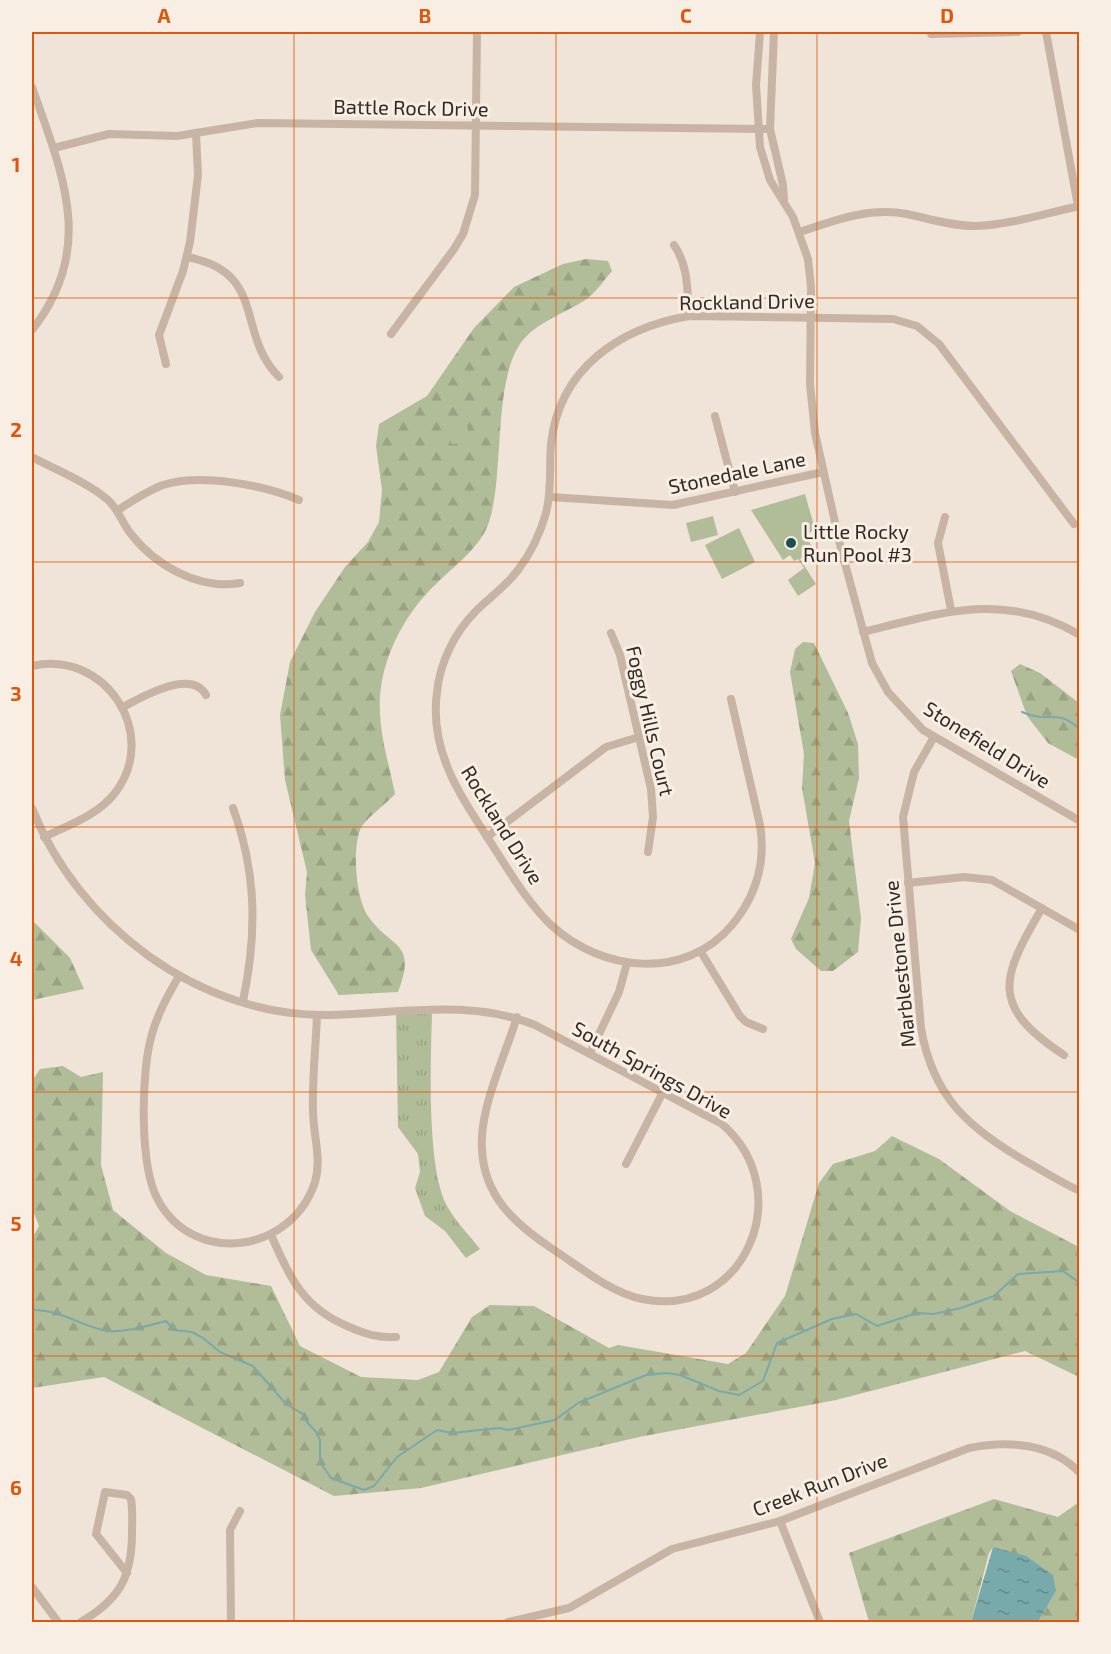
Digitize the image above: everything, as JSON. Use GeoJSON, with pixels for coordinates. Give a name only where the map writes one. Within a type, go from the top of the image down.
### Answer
{"type":"FeatureCollection","features":[{"type":"Feature","properties":{"kind":"street"},"geometry":{"type":"LineString","coordinates":[[391,334],[463,234],[475,195],[477,32]]}},
{"type":"Feature","properties":{"kind":"street","name":"Stonefield Drive"},"geometry":{"type":"LineString","coordinates":[[760,32],[756,85],[757,130],[766,171],[774,189],[784,199],[800,232],[809,270],[811,404],[823,472],[872,663],[888,692],[908,716],[934,737],[1080,821]]}},
{"type":"Feature","properties":{"kind":"street","name":"Stonefield Drive"},"geometry":{"type":"LineString","coordinates":[[774,32],[770,129],[784,199]]}},
{"type":"Feature","properties":{"kind":"street"},"geometry":{"type":"LineString","coordinates":[[931,34],[1018,32]]}},
{"type":"Feature","properties":{"kind":"street"},"geometry":{"type":"LineString","coordinates":[[800,232],[858,214],[898,213],[947,224],[976,226],[1079,206],[1046,32]]}},
{"type":"Feature","properties":{"kind":"street"},"geometry":{"type":"LineString","coordinates":[[32,87],[54,148],[68,201],[67,249],[55,291],[32,330]]}},
{"type":"Feature","properties":{"kind":"street","name":"Battle Rock Drive"},"geometry":{"type":"LineString","coordinates":[[54,148],[109,134],[177,136],[258,123],[770,129]]}},
{"type":"Feature","properties":{"kind":"street"},"geometry":{"type":"LineString","coordinates":[[166,364],[159,334],[187,257],[198,176],[196,133]]}},
{"type":"Feature","properties":{"kind":"street"},"geometry":{"type":"LineString","coordinates":[[674,246],[684,261],[689,316]]}},
{"type":"Feature","properties":{"kind":"street"},"geometry":{"type":"LineString","coordinates":[[187,257],[223,269],[239,286],[263,357],[279,377]]}},
{"type":"Feature","properties":{"kind":"street","name":"Rockland Drive"},"geometry":{"type":"LineString","coordinates":[[731,699],[760,825],[761,862],[755,889],[741,913],[723,935],[701,952],[656,964],[627,963],[586,949],[553,926],[532,904],[487,837],[455,786],[443,761],[435,725],[437,688],[445,658],[460,631],[476,611],[518,571],[530,554],[542,526],[550,497],[551,446],[556,422],[566,396],[582,371],[605,349],[632,331],[664,320],[689,316],[893,319],[910,323],[930,334],[1074,524]]}},
{"type":"Feature","properties":{"kind":"street"},"geometry":{"type":"LineString","coordinates":[[715,416],[735,492]]}},
{"type":"Feature","properties":{"kind":"street"},"geometry":{"type":"LineString","coordinates":[[32,457],[97,492],[118,510],[131,534],[167,566],[199,581],[218,585],[240,583]]}},
{"type":"Feature","properties":{"kind":"street","name":"Stonedale Lane"},"geometry":{"type":"LineString","coordinates":[[550,497],[660,506],[685,504],[823,472]]}},
{"type":"Feature","properties":{"kind":"street"},"geometry":{"type":"LineString","coordinates":[[118,510],[162,486],[199,480],[278,491],[299,500]]}},
{"type":"Feature","properties":{"kind":"street"},"geometry":{"type":"LineString","coordinates":[[945,517],[938,543],[951,610]]}},
{"type":"Feature","properties":{"kind":"street"},"geometry":{"type":"LineString","coordinates":[[863,632],[951,610],[1011,609],[1047,618],[1080,635]]}},
{"type":"Feature","properties":{"kind":"street","name":"Foggy Hills Court"},"geometry":{"type":"LineString","coordinates":[[611,633],[620,655],[653,802],[648,852]]}},
{"type":"Feature","properties":{"kind":"street"},"geometry":{"type":"LineString","coordinates":[[32,666],[54,663],[84,670],[102,682],[123,707],[129,725],[131,745],[129,761],[120,784],[110,798],[94,812],[45,837]]}},
{"type":"Feature","properties":{"kind":"street"},"geometry":{"type":"LineString","coordinates":[[123,707],[152,691],[175,685],[195,686],[206,695]]}},
{"type":"Feature","properties":{"kind":"street"},"geometry":{"type":"LineString","coordinates":[[487,837],[606,747],[639,737]]}},
{"type":"Feature","properties":{"kind":"street","name":"Marblestone Drive"},"geometry":{"type":"LineString","coordinates":[[934,737],[914,772],[905,803],[903,831],[921,1028],[927,1058],[937,1082],[957,1111],[982,1135],[1080,1191]]}},
{"type":"Feature","properties":{"kind":"street","name":"South Springs Drive"},"geometry":{"type":"LineString","coordinates":[[32,808],[45,837],[68,876],[100,915],[138,949],[179,976],[243,1001],[317,1015],[455,1009],[492,1011],[517,1017],[590,1053],[722,1124],[735,1137],[754,1169],[760,1204],[752,1242],[730,1273],[697,1294],[658,1300],[627,1295],[521,1228],[506,1212],[493,1192],[483,1162],[482,1129],[517,1017]]}},
{"type":"Feature","properties":{"kind":"street"},"geometry":{"type":"LineString","coordinates":[[232,808],[248,860],[253,898],[253,947],[243,1001]]}},
{"type":"Feature","properties":{"kind":"street"},"geometry":{"type":"LineString","coordinates":[[908,883],[964,877],[982,878],[1001,884],[1080,930]]}},
{"type":"Feature","properties":{"kind":"street"},"geometry":{"type":"LineString","coordinates":[[1042,908],[1014,957],[1010,975],[1010,993],[1016,1012],[1027,1028],[1064,1054]]}},
{"type":"Feature","properties":{"kind":"street"},"geometry":{"type":"LineString","coordinates":[[701,952],[740,1016],[746,1022],[763,1029]]}},
{"type":"Feature","properties":{"kind":"street"},"geometry":{"type":"LineString","coordinates":[[590,1053],[619,992],[627,963]]}},
{"type":"Feature","properties":{"kind":"street"},"geometry":{"type":"LineString","coordinates":[[179,976],[158,1016],[146,1062],[146,1159],[152,1187],[171,1218],[200,1237],[236,1243],[271,1235],[299,1211],[315,1180],[318,1155],[313,1110],[317,1015]]}},
{"type":"Feature","properties":{"kind":"street"},"geometry":{"type":"LineString","coordinates":[[626,1164],[663,1092]]}},
{"type":"Feature","properties":{"kind":"street"},"geometry":{"type":"LineString","coordinates":[[271,1235],[299,1290],[316,1310],[371,1336],[396,1336]]}},
{"type":"Feature","properties":{"kind":"street","name":"Creek Run Drive"},"geometry":{"type":"LineString","coordinates":[[508,1623],[569,1608],[672,1549],[780,1521],[950,1454],[979,1446],[1014,1444],[1044,1450],[1067,1459],[1080,1473]]}},
{"type":"Feature","properties":{"kind":"street"},"geometry":{"type":"LineString","coordinates":[[81,1623],[113,1599],[127,1573],[132,1560],[131,1499],[127,1495],[105,1492],[96,1524],[96,1534],[127,1573]]}},
{"type":"Feature","properties":{"kind":"street"},"geometry":{"type":"LineString","coordinates":[[231,1623],[230,1530],[240,1511]]}},
{"type":"Feature","properties":{"kind":"street"},"geometry":{"type":"LineString","coordinates":[[780,1521],[820,1623]]}},
{"type":"Feature","properties":{"kind":"street"},"geometry":{"type":"LineString","coordinates":[[32,1587],[58,1623]]}},
{"type":"Feature","properties":{"kind":"green space"},"geometry":{"type":"Polygon","coordinates":[[[586,259],[608,261],[612,271],[588,298],[530,333],[513,357],[503,402],[494,502],[485,531],[473,548],[412,611],[387,660],[380,695],[380,713],[395,794],[362,826],[357,846],[356,872],[360,897],[368,916],[376,927],[399,947],[405,963],[398,992],[339,995],[311,950],[305,895],[307,872],[285,780],[280,715],[290,662],[315,612],[345,567],[368,542],[379,522],[382,490],[376,446],[379,424],[427,396],[474,328],[514,287],[563,264],[586,259]]]}},
{"type":"Feature","properties":{"kind":"green space"},"geometry":{"type":"Polygon","coordinates":[[[451,417],[467,417],[468,443],[451,444],[451,417]]]}},
{"type":"Feature","properties":{"kind":"green space","name":"Little Rocky Run Pool #3"},"geometry":{"type":"Polygon","coordinates":[[[805,494],[815,529],[805,536],[814,549],[800,559],[816,584],[798,596],[788,580],[804,568],[798,559],[794,561],[790,555],[783,560],[751,510],[805,494]]]}},
{"type":"Feature","properties":{"kind":"green space"},"geometry":{"type":"Polygon","coordinates":[[[713,516],[718,535],[691,542],[686,523],[713,516]]]}},
{"type":"Feature","properties":{"kind":"green space"},"geometry":{"type":"Polygon","coordinates":[[[739,528],[755,562],[722,579],[705,545],[739,528]]]}},
{"type":"Feature","properties":{"kind":"green space"},"geometry":{"type":"Polygon","coordinates":[[[803,642],[814,643],[848,713],[858,744],[859,778],[849,821],[861,918],[858,952],[833,971],[821,971],[796,949],[791,939],[809,898],[815,863],[802,788],[804,754],[790,672],[795,649],[803,642]]]}},
{"type":"Feature","properties":{"kind":"green space"},"geometry":{"type":"Polygon","coordinates":[[[1020,664],[1040,673],[1079,703],[1079,760],[1048,743],[1027,716],[1011,671],[1020,664]]]}},
{"type":"Feature","properties":{"kind":"green space"},"geometry":{"type":"Polygon","coordinates":[[[32,920],[70,958],[84,989],[32,1000],[32,920]]]}},
{"type":"Feature","properties":{"kind":"green space"},"geometry":{"type":"Polygon","coordinates":[[[432,1010],[431,1110],[435,1163],[449,1210],[480,1249],[466,1258],[445,1231],[425,1216],[415,1188],[420,1172],[418,1154],[398,1127],[396,1011],[432,1010]]]}},
{"type":"Feature","properties":{"kind":"green space"},"geometry":{"type":"Polygon","coordinates":[[[63,1066],[81,1077],[103,1072],[101,1165],[113,1210],[166,1253],[206,1275],[271,1286],[300,1346],[361,1377],[418,1380],[439,1372],[472,1317],[490,1305],[534,1306],[609,1348],[618,1345],[728,1364],[746,1353],[785,1296],[819,1183],[833,1164],[875,1151],[892,1136],[939,1159],[1010,1211],[1079,1247],[1079,1377],[1025,1351],[836,1400],[639,1437],[421,1488],[334,1496],[104,1377],[32,1388],[32,1238],[39,1226],[32,1208],[32,1081],[40,1069],[63,1066]]]}},
{"type":"Feature","properties":{"kind":"green space"},"geometry":{"type":"Polygon","coordinates":[[[994,1499],[1058,1517],[1079,1502],[1079,1622],[1038,1622],[1056,1591],[993,1547],[989,1553],[971,1622],[869,1622],[849,1553],[994,1499]]]}},
{"type":"Feature","properties":{"kind":"water"},"geometry":{"type":"Polygon","coordinates":[[[993,1547],[1026,1556],[1053,1575],[1056,1591],[1038,1622],[971,1622],[993,1547]]]}},
{"type":"Feature","properties":{"kind":"waterway"},"geometry":{"type":"LineString","coordinates":[[1022,712],[1039,717],[1059,717],[1080,730]]}},
{"type":"Feature","properties":{"kind":"waterway"},"geometry":{"type":"LineString","coordinates":[[32,1310],[52,1312],[107,1331],[129,1330],[166,1321],[174,1330],[192,1332],[220,1352],[253,1366],[286,1404],[303,1414],[316,1432],[320,1440],[320,1462],[331,1478],[364,1490],[374,1486],[397,1457],[437,1430],[452,1433],[499,1428],[508,1430],[555,1420],[578,1403],[646,1375],[666,1373],[680,1375],[719,1391],[739,1395],[763,1381],[777,1343],[832,1319],[856,1314],[877,1326],[917,1313],[934,1314],[961,1308],[994,1296],[1018,1274],[1063,1271],[1080,1283]]}},
{"type":"Feature","properties":{"kind":"place","name":"Little Rocky Run Pool #3"},"geometry":{"type":"Point","coordinates":[791,543]}}]}
